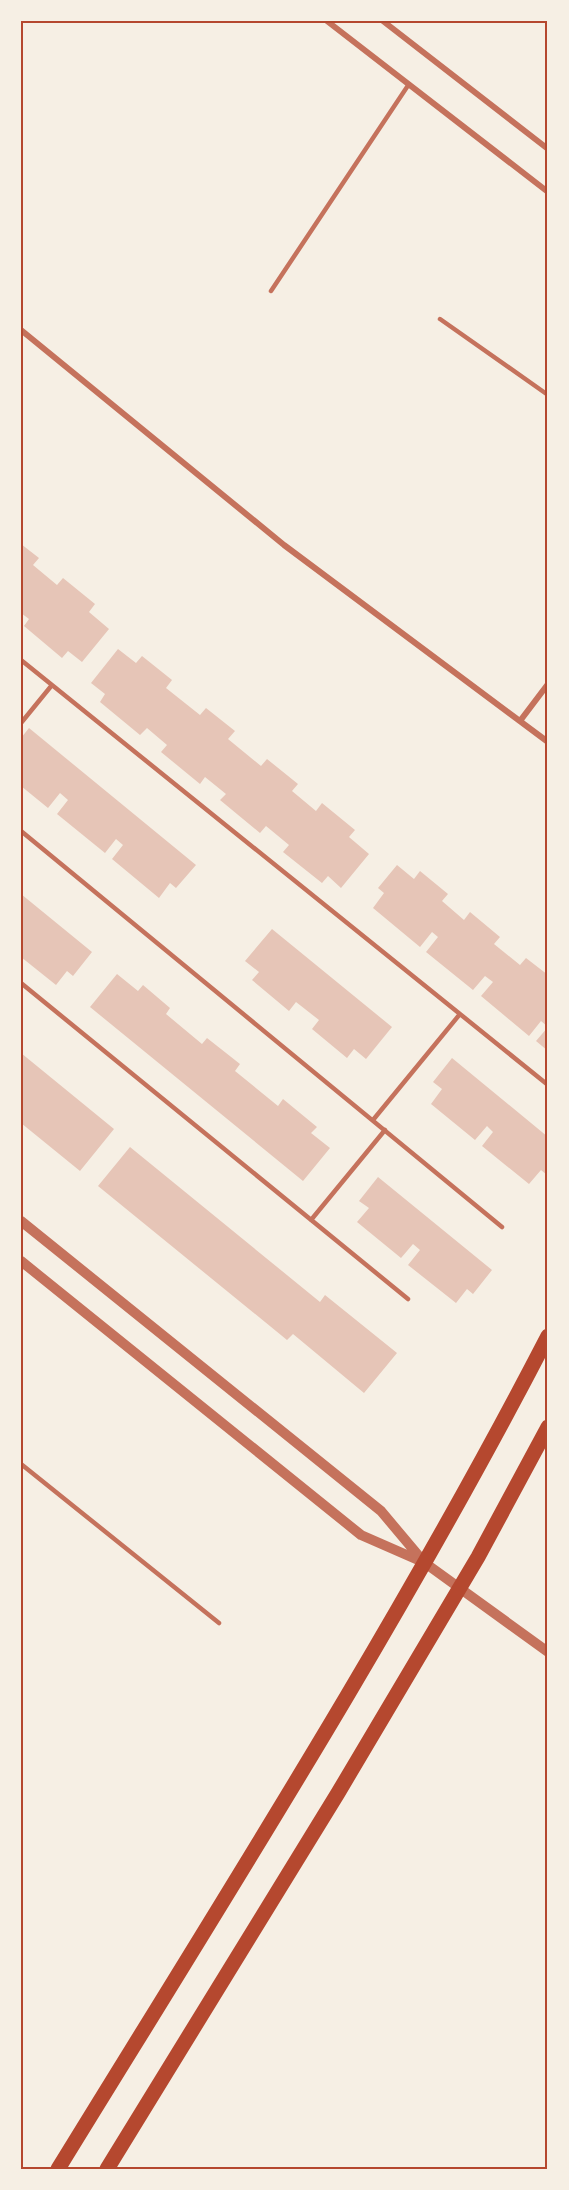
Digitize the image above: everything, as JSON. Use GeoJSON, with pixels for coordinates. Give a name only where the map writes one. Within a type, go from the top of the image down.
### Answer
{"type":"FeatureCollection","features":[{"type":"Feature","properties":{"kind":"main road"},"geometry":{"type":"LineString","coordinates":[[58,2169],[296,1782],[425,1563],[548,1336]]}},
{"type":"Feature","properties":{"kind":"main road"},"geometry":{"type":"LineString","coordinates":[[107,2169],[332,1804],[459,1587],[548,1427]]}},
{"type":"Feature","properties":{"kind":"street"},"geometry":{"type":"LineString","coordinates":[[327,21],[548,192]]}},
{"type":"Feature","properties":{"kind":"street"},"geometry":{"type":"LineString","coordinates":[[383,21],[548,149]]}},
{"type":"Feature","properties":{"kind":"street"},"geometry":{"type":"LineString","coordinates":[[21,330],[284,545],[548,742]]}},
{"type":"Feature","properties":{"kind":"street"},"geometry":{"type":"LineString","coordinates":[[520,721],[548,684]]}},
{"type":"Feature","properties":{"kind":"street"},"geometry":{"type":"LineString","coordinates":[[21,1221],[381,1511],[425,1563]]}},
{"type":"Feature","properties":{"kind":"street"},"geometry":{"type":"LineString","coordinates":[[21,1261],[361,1535],[425,1563],[548,1652]]}},
{"type":"Feature","properties":{"kind":"lane"},"geometry":{"type":"LineString","coordinates":[[271,291],[409,84]]}},
{"type":"Feature","properties":{"kind":"lane"},"geometry":{"type":"LineString","coordinates":[[440,319],[548,395]]}},
{"type":"Feature","properties":{"kind":"lane"},"geometry":{"type":"LineString","coordinates":[[21,660],[548,1085]]}},
{"type":"Feature","properties":{"kind":"lane"},"geometry":{"type":"LineString","coordinates":[[21,723],[52,685]]}},
{"type":"Feature","properties":{"kind":"lane"},"geometry":{"type":"LineString","coordinates":[[21,831],[502,1227]]}},
{"type":"Feature","properties":{"kind":"lane"},"geometry":{"type":"LineString","coordinates":[[21,983],[408,1299]]}},
{"type":"Feature","properties":{"kind":"lane"},"geometry":{"type":"LineString","coordinates":[[373,1120],[460,1014]]}},
{"type":"Feature","properties":{"kind":"lane"},"geometry":{"type":"LineString","coordinates":[[311,1220],[385,1131]]}},
{"type":"Feature","properties":{"kind":"lane"},"geometry":{"type":"LineString","coordinates":[[21,1464],[219,1623]]}},
{"type":"Feature","properties":{"kind":"building"},"geometry":{"type":"Polygon","coordinates":[[[21,544],[39,558],[33,565],[57,585],[63,578],[95,604],[89,612],[109,629],[82,662],[68,651],[62,658],[24,626],[29,619],[21,613],[21,544]]]}},
{"type":"Feature","properties":{"kind":"building"},"geometry":{"type":"Polygon","coordinates":[[[118,649],[136,663],[142,656],[172,680],[166,688],[200,715],[206,708],[235,731],[228,739],[261,766],[267,759],[298,784],[292,791],[316,811],[322,803],[355,830],[349,837],[369,854],[341,888],[328,876],[322,883],[283,852],[289,845],[266,826],[260,833],[220,800],[226,794],[205,777],[200,784],[161,752],[167,745],[147,728],[140,735],[100,702],[105,694],[91,683],[118,649]]]}},
{"type":"Feature","properties":{"kind":"building"},"geometry":{"type":"Polygon","coordinates":[[[29,728],[196,865],[176,888],[170,883],[159,898],[112,859],[123,845],[116,839],[105,853],[57,814],[68,800],[60,793],[48,808],[21,786],[21,738],[29,728]]]}},
{"type":"Feature","properties":{"kind":"building"},"geometry":{"type":"Polygon","coordinates":[[[397,865],[414,879],[420,871],[448,894],[442,901],[464,920],[470,912],[500,937],[494,944],[520,965],[526,958],[548,975],[548,1027],[541,1021],[529,1036],[481,996],[493,982],[485,976],[473,990],[426,952],[438,937],[432,932],[420,947],[373,908],[384,893],[378,888],[397,865]]]}},
{"type":"Feature","properties":{"kind":"building"},"geometry":{"type":"Polygon","coordinates":[[[21,894],[92,952],[73,976],[67,971],[56,985],[21,957],[21,894]]]}},
{"type":"Feature","properties":{"kind":"building"},"geometry":{"type":"Polygon","coordinates":[[[272,929],[392,1027],[366,1059],[354,1049],[347,1058],[312,1029],[319,1020],[296,1002],[289,1011],[252,980],[259,972],[245,961],[272,929]]]}},
{"type":"Feature","properties":{"kind":"building"},"geometry":{"type":"Polygon","coordinates":[[[117,974],[138,991],[143,985],[170,1008],[166,1014],[202,1044],[207,1038],[240,1064],[235,1071],[278,1106],[283,1099],[317,1127],[311,1133],[330,1148],[303,1181],[90,1007],[117,974]]]}},
{"type":"Feature","properties":{"kind":"building"},"geometry":{"type":"Polygon","coordinates":[[[548,1027],[548,1051],[536,1041],[548,1027]]]}},
{"type":"Feature","properties":{"kind":"building"},"geometry":{"type":"Polygon","coordinates":[[[21,1053],[114,1129],[80,1171],[21,1123],[21,1053]]]}},
{"type":"Feature","properties":{"kind":"building"},"geometry":{"type":"Polygon","coordinates":[[[452,1058],[548,1137],[547,1175],[541,1170],[529,1184],[482,1146],[493,1132],[487,1126],[475,1140],[431,1104],[442,1089],[433,1082],[452,1058]]]}},
{"type":"Feature","properties":{"kind":"building"},"geometry":{"type":"Polygon","coordinates":[[[130,1147],[320,1302],[325,1295],[397,1353],[364,1393],[293,1334],[287,1340],[98,1186],[130,1147]]]}},
{"type":"Feature","properties":{"kind":"building"},"geometry":{"type":"Polygon","coordinates":[[[378,1177],[492,1270],[473,1294],[467,1289],[456,1303],[408,1265],[420,1250],[413,1244],[401,1258],[357,1222],[369,1208],[359,1201],[378,1177]]]}}]}
